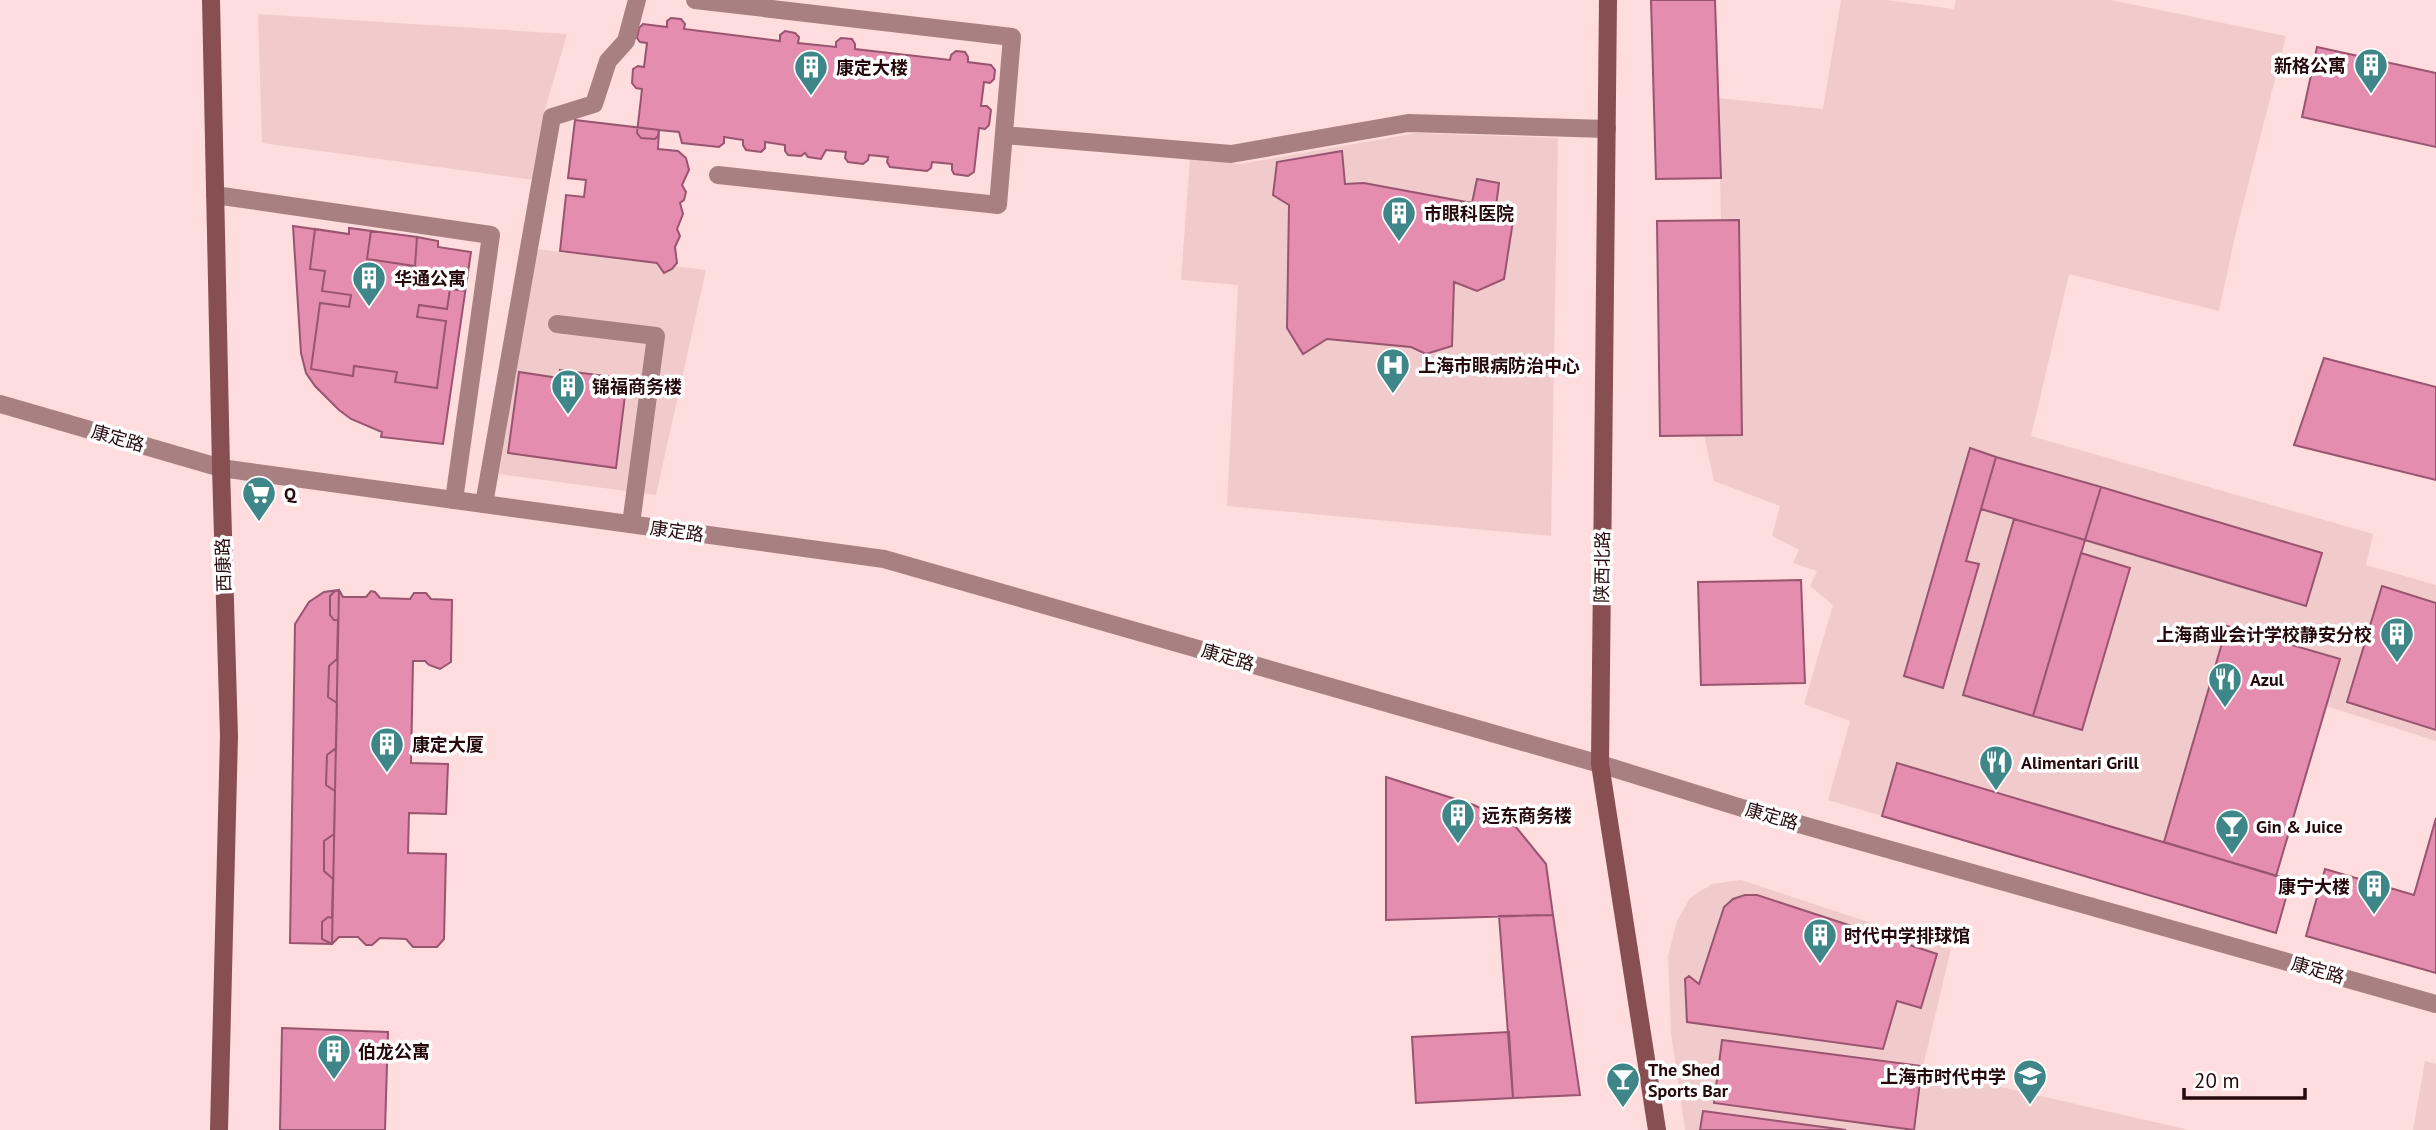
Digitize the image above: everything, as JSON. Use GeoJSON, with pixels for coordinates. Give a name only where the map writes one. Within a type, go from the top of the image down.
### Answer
{"type":"FeatureCollection","features":[{"type":"Feature","properties":{"kind":"main road","name":"西康路"},"geometry":{"type":"LineString","coordinates":[[211,0],[220,468],[229,736],[219,1130]]}},
{"type":"Feature","properties":{"kind":"main road","name":"陕西北路"},"geometry":{"type":"LineString","coordinates":[[1608,0],[1600,764],[1657,1130]]}},
{"type":"Feature","properties":{"kind":"street"},"geometry":{"type":"LineString","coordinates":[[484,504],[552,117],[594,104],[608,61],[626,41],[637,0]]}},
{"type":"Feature","properties":{"kind":"street"},"geometry":{"type":"LineString","coordinates":[[695,0],[1012,37],[998,205],[718,176]]}},
{"type":"Feature","properties":{"kind":"street"},"geometry":{"type":"LineString","coordinates":[[1004,135],[1231,154],[1408,123],[1606,129]]}},
{"type":"Feature","properties":{"kind":"street"},"geometry":{"type":"LineString","coordinates":[[215,195],[491,235],[454,499]]}},
{"type":"Feature","properties":{"kind":"street"},"geometry":{"type":"LineString","coordinates":[[557,324],[656,336],[631,524]]}},
{"type":"Feature","properties":{"kind":"street","name":"康定路"},"geometry":{"type":"LineString","coordinates":[[0,404],[220,468],[884,559],[1600,764],[1755,812],[2436,1004]]}},
{"type":"Feature","properties":{"kind":"shaded area"},"geometry":{"type":"Polygon","coordinates":[[[1841,0],[1886,0],[1954,9],[1956,0],[2111,0],[2286,36],[2236,232],[2219,311],[2069,274],[2031,436],[2373,534],[2366,565],[2436,585],[2436,741],[2326,706],[2277,875],[2291,880],[2276,933],[1828,800],[1850,721],[1804,704],[1833,605],[1810,586],[1817,571],[1793,563],[1799,550],[1772,536],[1780,506],[1714,481],[1704,435],[1742,434],[1739,221],[1721,220],[1718,98],[1823,109],[1841,0]]]}},
{"type":"Feature","properties":{"kind":"shaded area"},"geometry":{"type":"Polygon","coordinates":[[[258,14],[567,34],[543,116],[534,180],[262,143],[258,14]]]}},
{"type":"Feature","properties":{"kind":"shaded area","name":"上海市眼病防治中心"},"geometry":{"type":"Polygon","coordinates":[[[1417,133],[1558,138],[1551,536],[1227,506],[1238,285],[1181,280],[1190,158],[1240,164],[1417,133]]]}},
{"type":"Feature","properties":{"kind":"shaded area"},"geometry":{"type":"Polygon","coordinates":[[[536,249],[706,270],[656,495],[499,474],[536,249]]]}},
{"type":"Feature","properties":{"kind":"shaded area"},"geometry":{"type":"Polygon","coordinates":[[[1741,880],[1951,949],[1923,1066],[1979,1082],[2189,1130],[1685,1130],[1671,1033],[1668,956],[1677,921],[1690,898],[1712,884],[1741,880]]]}},
{"type":"Feature","properties":{"kind":"shaded area"},"geometry":{"type":"Polygon","coordinates":[[[2425,1061],[2436,1064],[2436,1130],[2413,1130],[2425,1061]]]}},
{"type":"Feature","properties":{"kind":"building"},"geometry":{"type":"Polygon","coordinates":[[[1651,0],[1715,0],[1721,178],[1656,179],[1651,0]]]}},
{"type":"Feature","properties":{"kind":"building","name":"康定大楼"},"geometry":{"type":"Polygon","coordinates":[[[671,18],[681,19],[685,24],[684,29],[780,41],[780,35],[785,31],[795,33],[799,37],[798,43],[836,47],[836,42],[841,38],[852,39],[855,49],[950,60],[956,51],[965,52],[968,62],[991,65],[995,70],[994,79],[990,83],[984,82],[981,106],[987,106],[991,110],[989,125],[985,129],[979,128],[974,172],[968,176],[954,174],[952,164],[932,162],[927,171],[890,167],[888,157],[869,155],[863,164],[848,162],[845,158],[846,152],[826,150],[821,159],[808,157],[805,153],[801,156],[788,155],[785,145],[765,142],[765,148],[761,152],[746,150],[743,140],[724,137],[724,143],[719,147],[682,143],[679,132],[659,130],[655,139],[641,138],[637,133],[642,89],[636,88],[632,83],[633,69],[644,67],[647,43],[640,42],[637,38],[639,28],[643,24],[667,27],[667,21],[671,18]]]}},
{"type":"Feature","properties":{"kind":"building","name":"新格公寓"},"geometry":{"type":"Polygon","coordinates":[[[2317,47],[2436,73],[2436,147],[2302,117],[2317,47]]]}},
{"type":"Feature","properties":{"kind":"building"},"geometry":{"type":"Polygon","coordinates":[[[575,120],[659,130],[658,149],[678,151],[686,158],[689,170],[682,185],[686,192],[680,203],[683,214],[677,229],[680,236],[675,247],[677,263],[672,269],[664,273],[657,263],[560,251],[566,195],[584,197],[586,180],[568,178],[575,120]]]}},
{"type":"Feature","properties":{"kind":"building","name":"市眼科医院"},"geometry":{"type":"Polygon","coordinates":[[[1342,151],[1345,184],[1364,183],[1472,203],[1477,179],[1499,183],[1496,206],[1515,208],[1504,279],[1477,291],[1454,282],[1452,346],[1426,354],[1411,347],[1327,339],[1303,354],[1287,328],[1289,205],[1273,195],[1277,162],[1342,151]]]}},
{"type":"Feature","properties":{"kind":"building"},"geometry":{"type":"Polygon","coordinates":[[[1739,220],[1742,435],[1660,436],[1657,221],[1739,220]]]}},
{"type":"Feature","properties":{"kind":"building"},"geometry":{"type":"Polygon","coordinates":[[[293,226],[349,234],[349,228],[417,237],[438,241],[438,247],[471,252],[443,444],[381,437],[382,432],[351,419],[339,410],[306,373],[301,353],[293,226]]]}},
{"type":"Feature","properties":{"kind":"building","name":"华通公寓"},"geometry":{"type":"Polygon","coordinates":[[[349,228],[371,231],[367,259],[415,266],[417,237],[438,241],[438,247],[471,252],[465,291],[450,289],[447,309],[419,305],[417,317],[446,321],[437,388],[395,382],[397,372],[354,366],[353,376],[311,369],[320,303],[349,307],[351,295],[322,291],[325,271],[310,269],[315,229],[349,234],[349,228]]]}},
{"type":"Feature","properties":{"kind":"building"},"geometry":{"type":"Polygon","coordinates":[[[2324,358],[2436,387],[2436,480],[2294,445],[2324,358]]]}},
{"type":"Feature","properties":{"kind":"building","name":"锦福商务楼"},"geometry":{"type":"Polygon","coordinates":[[[560,370],[627,379],[616,468],[508,453],[519,372],[559,378],[560,370]]]}},
{"type":"Feature","properties":{"kind":"building"},"geometry":{"type":"Polygon","coordinates":[[[1970,448],[1996,457],[1966,561],[1979,564],[1943,688],[1904,676],[1970,448]]]}},
{"type":"Feature","properties":{"kind":"building"},"geometry":{"type":"Polygon","coordinates":[[[1996,457],[2101,487],[2085,540],[1981,509],[1996,457]]]}},
{"type":"Feature","properties":{"kind":"building"},"geometry":{"type":"Polygon","coordinates":[[[2101,487],[2322,553],[2306,606],[2085,540],[2101,487]]]}},
{"type":"Feature","properties":{"kind":"building"},"geometry":{"type":"Polygon","coordinates":[[[2014,519],[2085,540],[2033,716],[1963,695],[2014,519]]]}},
{"type":"Feature","properties":{"kind":"building"},"geometry":{"type":"Polygon","coordinates":[[[2081,553],[2130,568],[2082,730],[2033,716],[2081,553]]]}},
{"type":"Feature","properties":{"kind":"building"},"geometry":{"type":"Polygon","coordinates":[[[1801,580],[1805,683],[1701,685],[1698,582],[1801,580]]]}},
{"type":"Feature","properties":{"kind":"building","name":"上海商业会计学校静安分校"},"geometry":{"type":"Polygon","coordinates":[[[2382,586],[2436,603],[2436,730],[2347,702],[2382,586]]]}},
{"type":"Feature","properties":{"kind":"building","name":"康定大厦"},"geometry":{"type":"Polygon","coordinates":[[[339,590],[343,597],[366,597],[371,591],[380,598],[410,599],[414,593],[426,593],[431,599],[452,600],[451,662],[440,669],[425,661],[413,661],[411,763],[448,764],[446,814],[409,813],[408,853],[446,854],[444,939],[437,947],[413,947],[406,939],[380,938],[372,945],[366,945],[358,937],[339,937],[332,944],[322,939],[322,922],[328,917],[332,918],[333,879],[324,871],[324,841],[334,834],[335,791],[326,785],[327,755],[336,748],[337,703],[328,697],[329,666],[337,659],[338,620],[334,620],[330,615],[330,596],[339,590]]]}},
{"type":"Feature","properties":{"kind":"building"},"geometry":{"type":"Polygon","coordinates":[[[339,590],[332,944],[290,943],[295,624],[309,602],[324,592],[339,590]]]}},
{"type":"Feature","properties":{"kind":"building"},"geometry":{"type":"Polygon","coordinates":[[[2227,626],[2340,659],[2276,876],[2164,842],[2227,626]]]}},
{"type":"Feature","properties":{"kind":"building"},"geometry":{"type":"Polygon","coordinates":[[[1897,763],[2291,880],[2276,933],[1882,816],[1897,763]]]}},
{"type":"Feature","properties":{"kind":"building","name":"远东商务楼"},"geometry":{"type":"Polygon","coordinates":[[[1386,777],[1474,805],[1516,827],[1546,864],[1553,915],[1386,920],[1386,777]]]}},
{"type":"Feature","properties":{"kind":"building","name":"康宁大楼"},"geometry":{"type":"Polygon","coordinates":[[[2436,818],[2436,973],[2306,936],[2325,869],[2414,895],[2436,818]]]}},
{"type":"Feature","properties":{"kind":"building","name":"时代中学排球馆"},"geometry":{"type":"Polygon","coordinates":[[[1757,895],[1937,954],[1921,1008],[1897,1001],[1883,1049],[1687,1022],[1685,979],[1689,976],[1699,984],[1724,907],[1733,899],[1757,895]]]}},
{"type":"Feature","properties":{"kind":"building"},"geometry":{"type":"Polygon","coordinates":[[[1553,915],[1580,1095],[1513,1098],[1499,916],[1553,915]]]}},
{"type":"Feature","properties":{"kind":"building","name":"伯龙公寓"},"geometry":{"type":"Polygon","coordinates":[[[282,1028],[388,1032],[385,1130],[280,1130],[282,1028]]]}},
{"type":"Feature","properties":{"kind":"building"},"geometry":{"type":"Polygon","coordinates":[[[1509,1032],[1513,1098],[1416,1103],[1412,1037],[1509,1032]]]}},
{"type":"Feature","properties":{"kind":"building"},"geometry":{"type":"Polygon","coordinates":[[[1722,1040],[1922,1066],[1914,1130],[1714,1103],[1722,1040]]]}},
{"type":"Feature","properties":{"kind":"building"},"geometry":{"type":"Polygon","coordinates":[[[1703,1111],[1846,1130],[1700,1130],[1703,1111]]]}},
{"type":"Feature","properties":{"kind":"place","name":"新格公寓"},"geometry":{"type":"Point","coordinates":[2371,95]}},
{"type":"Feature","properties":{"kind":"place","name":"康定大楼"},"geometry":{"type":"Point","coordinates":[811,97]}},
{"type":"Feature","properties":{"kind":"place","name":"市眼科医院"},"geometry":{"type":"Point","coordinates":[1399,243]}},
{"type":"Feature","properties":{"kind":"place","name":"华通公寓"},"geometry":{"type":"Point","coordinates":[369,308]}},
{"type":"Feature","properties":{"kind":"place","name":"上海市眼病防治中心"},"geometry":{"type":"Point","coordinates":[1393,395]}},
{"type":"Feature","properties":{"kind":"place","name":"锦福商务楼"},"geometry":{"type":"Point","coordinates":[568,416]}},
{"type":"Feature","properties":{"kind":"place","name":"Q"},"geometry":{"type":"Point","coordinates":[259,523]}},
{"type":"Feature","properties":{"kind":"place","name":"上海商业会计学校静安分校"},"geometry":{"type":"Point","coordinates":[2397,664]}},
{"type":"Feature","properties":{"kind":"place","name":"Azul"},"geometry":{"type":"Point","coordinates":[2225,709]}},
{"type":"Feature","properties":{"kind":"place","name":"康定大厦"},"geometry":{"type":"Point","coordinates":[387,774]}},
{"type":"Feature","properties":{"kind":"place","name":"Alimentari Grill"},"geometry":{"type":"Point","coordinates":[1996,792]}},
{"type":"Feature","properties":{"kind":"place","name":"远东商务楼"},"geometry":{"type":"Point","coordinates":[1458,845]}},
{"type":"Feature","properties":{"kind":"place","name":"Gin & Juice"},"geometry":{"type":"Point","coordinates":[2232,856]}},
{"type":"Feature","properties":{"kind":"place","name":"康宁大楼"},"geometry":{"type":"Point","coordinates":[2374,916]}},
{"type":"Feature","properties":{"kind":"place","name":"时代中学排球馆"},"geometry":{"type":"Point","coordinates":[1820,965]}},
{"type":"Feature","properties":{"kind":"place","name":"伯龙公寓"},"geometry":{"type":"Point","coordinates":[334,1081]}},
{"type":"Feature","properties":{"kind":"place","name":"上海市时代中学"},"geometry":{"type":"Point","coordinates":[2030,1106]}},
{"type":"Feature","properties":{"kind":"place","name":"The Shed Sports Bar"},"geometry":{"type":"Point","coordinates":[1623,1109]}}]}
